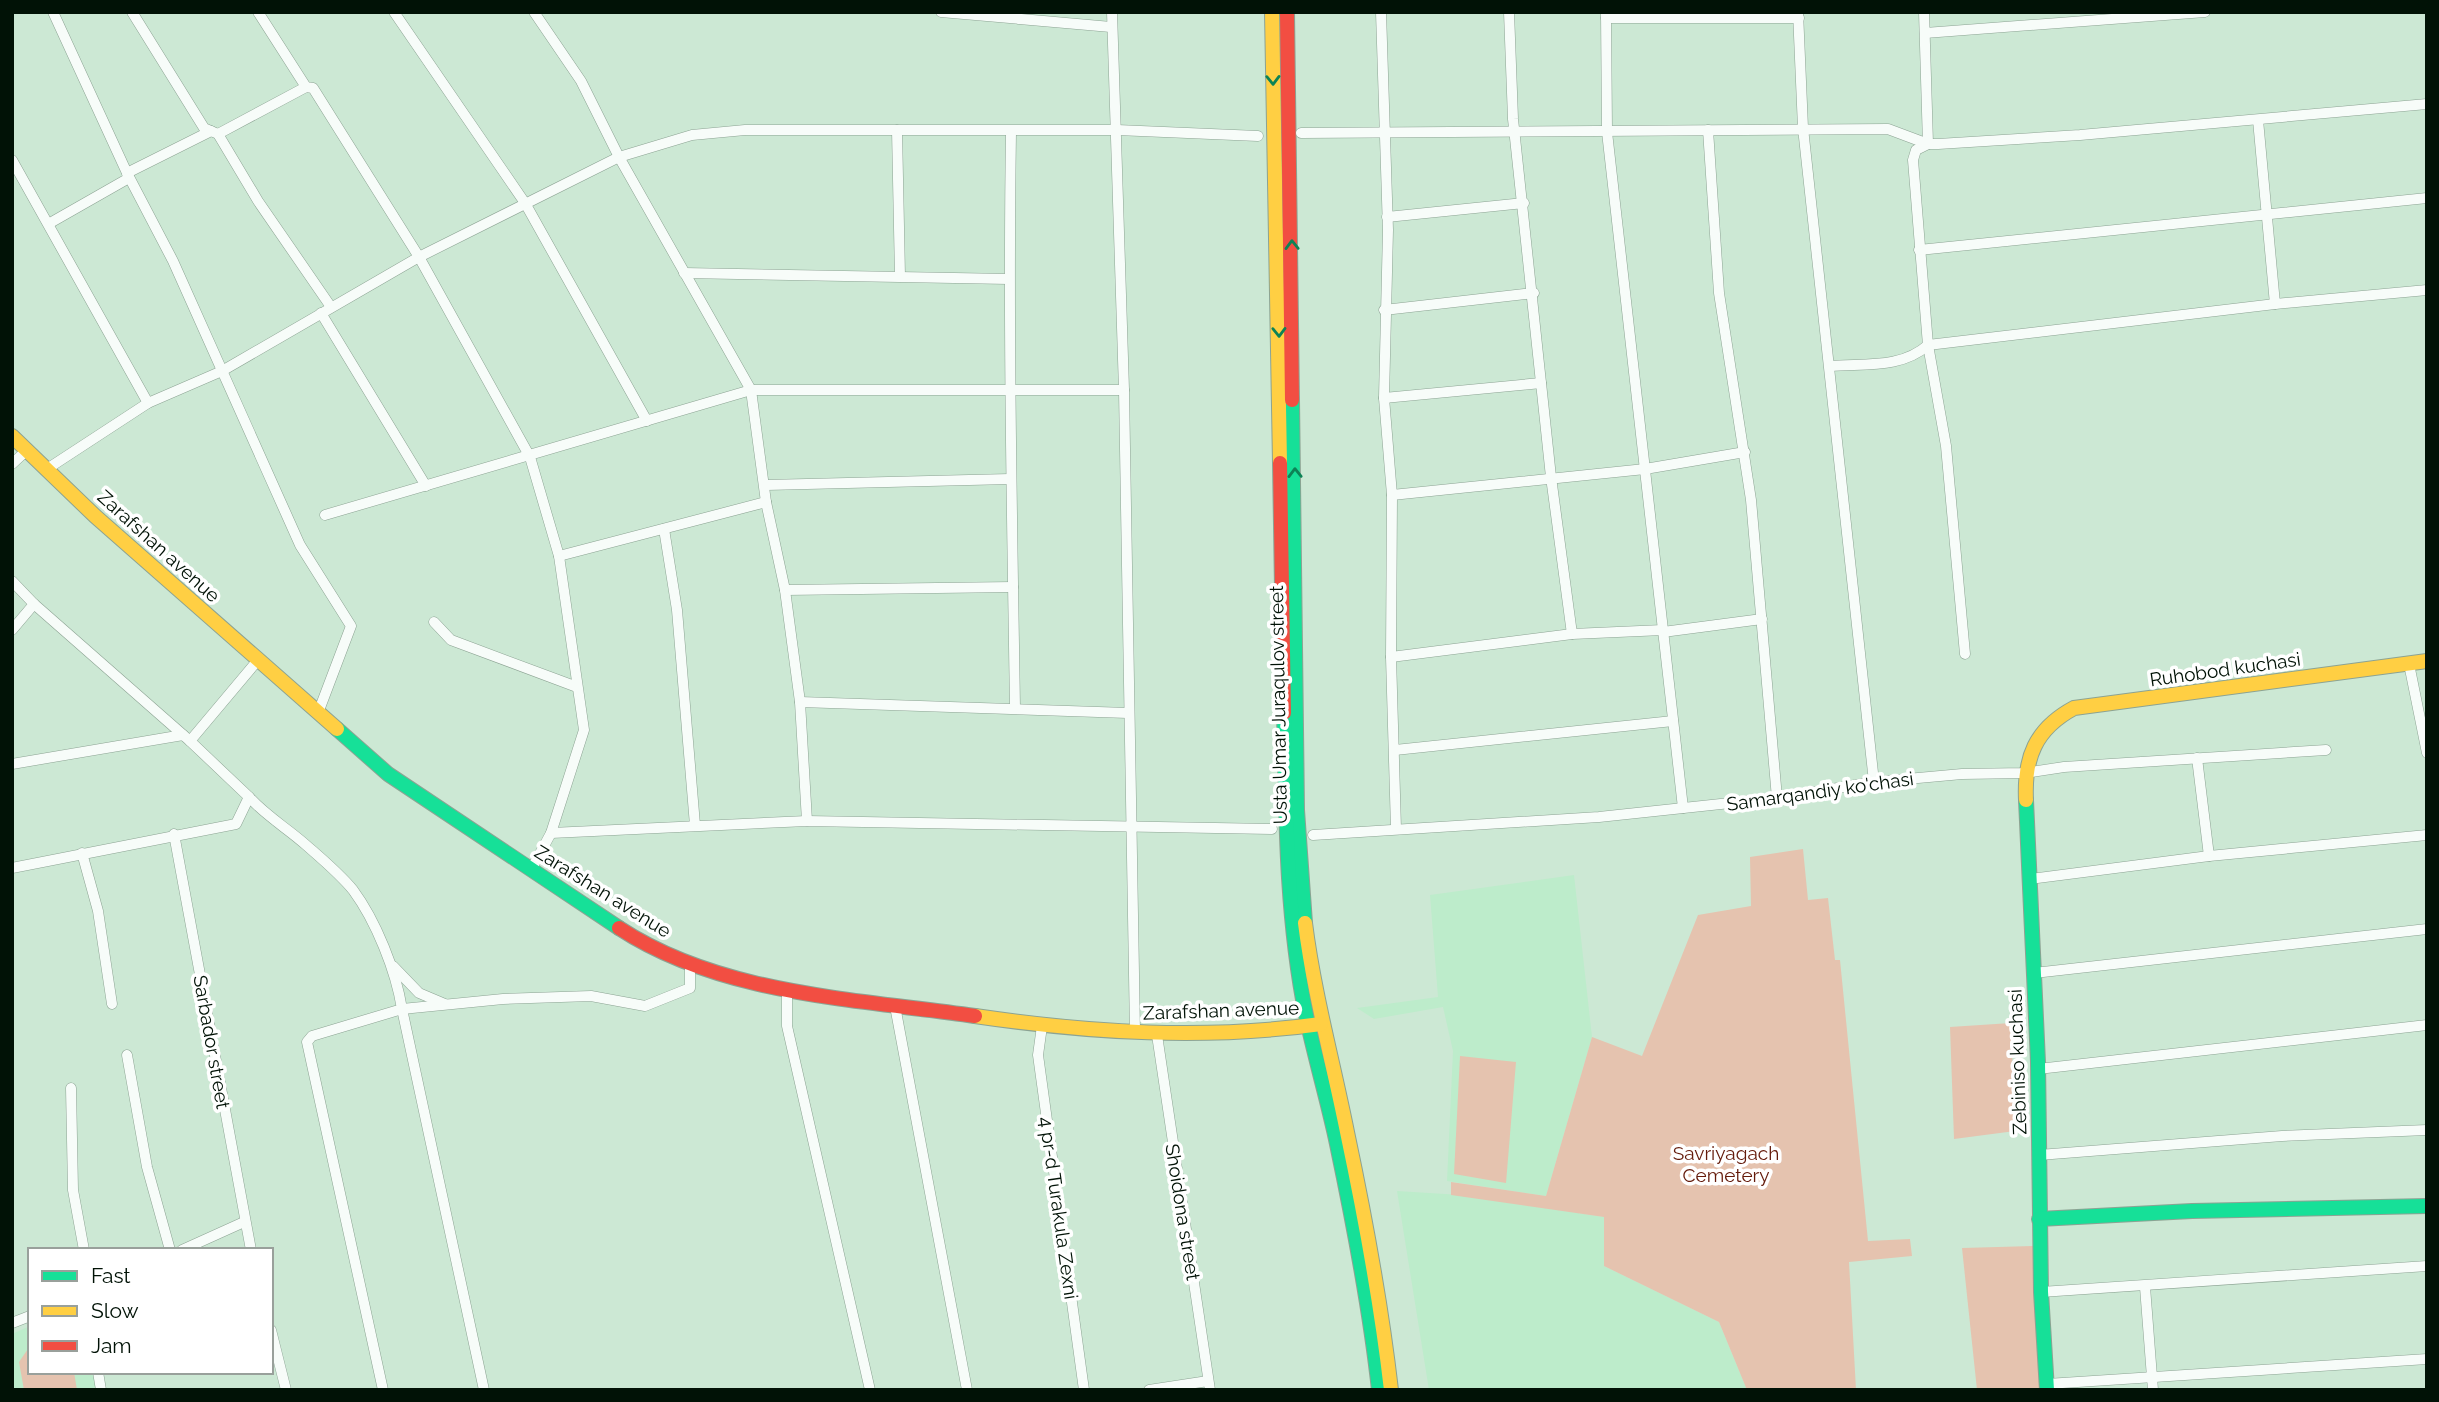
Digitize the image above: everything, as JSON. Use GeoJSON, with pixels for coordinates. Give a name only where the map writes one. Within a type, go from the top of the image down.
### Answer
{"type":"FeatureCollection","features":[{"type":"Feature","properties":{"kind":"main road","name":"Usta Umar Juraqulov street"},"geometry":{"type":"LineString","coordinates":[[1272,12],[1286,816],[1294,922],[1372,1326],[1379,1390]]}},
{"type":"Feature","properties":{"kind":"main road","name":"Usta Umar Juraqulov street"},"geometry":{"type":"LineString","coordinates":[[1287,12],[1297,810],[1303,911],[1315,1025],[1347,1131],[1383,1324],[1391,1390]]}},
{"type":"Feature","properties":{"kind":"main road","name":"Zarafshan avenue"},"geometry":{"type":"LineString","coordinates":[[12,436],[258,660],[388,774],[624,931],[690,965],[787,989],[1042,1026],[1157,1035],[1262,1032],[1315,1025]]}},
{"type":"Feature","properties":{"kind":"main road","name":"Ruhobod kuchasi"},"geometry":{"type":"LineString","coordinates":[[2038,735],[2052,719],[2074,708],[2427,661]]}},
{"type":"Feature","properties":{"kind":"main road","name":"Zebiniso kuchasi"},"geometry":{"type":"LineString","coordinates":[[2038,735],[2025,774],[2038,1069],[2041,1292],[2047,1387]]}},
{"type":"Feature","properties":{"kind":"main road"},"geometry":{"type":"LineString","coordinates":[[2039,1219],[2192,1211],[2427,1206]]}},
{"type":"Feature","properties":{"kind":"street"},"geometry":{"type":"LineString","coordinates":[[52,12],[128,176],[173,261],[300,545],[351,626],[318,713]]}},
{"type":"Feature","properties":{"kind":"street"},"geometry":{"type":"LineString","coordinates":[[132,12],[204,128],[214,132],[331,307]]}},
{"type":"Feature","properties":{"kind":"street"},"geometry":{"type":"LineString","coordinates":[[258,12],[306,87]]}},
{"type":"Feature","properties":{"kind":"street"},"geometry":{"type":"LineString","coordinates":[[394,12],[525,203],[647,421]]}},
{"type":"Feature","properties":{"kind":"street"},"geometry":{"type":"LineString","coordinates":[[534,12],[581,80],[619,157],[751,390],[766,485],[766,502],[785,590],[800,702],[807,821]]}},
{"type":"Feature","properties":{"kind":"street"},"geometry":{"type":"LineString","coordinates":[[942,12],[1111,27]]}},
{"type":"Feature","properties":{"kind":"street"},"geometry":{"type":"LineString","coordinates":[[1112,12],[1124,390],[1135,1032]]}},
{"type":"Feature","properties":{"kind":"street"},"geometry":{"type":"LineString","coordinates":[[1381,12],[1387,216],[1384,398],[1392,495],[1391,657],[1396,829]]}},
{"type":"Feature","properties":{"kind":"street"},"geometry":{"type":"LineString","coordinates":[[1509,12],[1514,129],[1534,293],[1551,477],[1572,634]]}},
{"type":"Feature","properties":{"kind":"street"},"geometry":{"type":"LineString","coordinates":[[1924,12],[1928,144]]}},
{"type":"Feature","properties":{"kind":"street"},"geometry":{"type":"LineString","coordinates":[[1925,33],[2048,17],[2205,12]]}},
{"type":"Feature","properties":{"kind":"street"},"geometry":{"type":"LineString","coordinates":[[1683,808],[1607,132],[1606,15],[1798,15],[1803,128],[1874,782]]}},
{"type":"Feature","properties":{"kind":"street"},"geometry":{"type":"LineString","coordinates":[[50,223],[128,176],[306,87],[313,88],[419,257],[530,457],[559,556],[584,730],[551,833],[531,870]]}},
{"type":"Feature","properties":{"kind":"street"},"geometry":{"type":"LineString","coordinates":[[1965,654],[1946,446],[1928,345],[1913,160],[1916,149],[1928,144],[2258,120],[2427,104]]}},
{"type":"Feature","properties":{"kind":"street"},"geometry":{"type":"LineString","coordinates":[[2258,120],[2275,304]]}},
{"type":"Feature","properties":{"kind":"street"},"geometry":{"type":"LineString","coordinates":[[1301,133],[1384,134],[1514,129],[1607,132],[1888,129],[1928,144]]}},
{"type":"Feature","properties":{"kind":"street"},"geometry":{"type":"LineString","coordinates":[[47,469],[148,403],[222,371],[419,257],[619,157],[692,135],[745,130],[1117,130],[1258,136]]}},
{"type":"Feature","properties":{"kind":"street"},"geometry":{"type":"LineString","coordinates":[[897,130],[900,276]]}},
{"type":"Feature","properties":{"kind":"street"},"geometry":{"type":"LineString","coordinates":[[1708,130],[1719,293],[1745,452],[1777,798]]}},
{"type":"Feature","properties":{"kind":"street"},"geometry":{"type":"LineString","coordinates":[[1011,132],[1009,279],[1013,392],[1010,479],[1015,708]]}},
{"type":"Feature","properties":{"kind":"street"},"geometry":{"type":"LineString","coordinates":[[12,160],[50,223],[148,403]]}},
{"type":"Feature","properties":{"kind":"street"},"geometry":{"type":"LineString","coordinates":[[1919,250],[2427,198]]}},
{"type":"Feature","properties":{"kind":"street"},"geometry":{"type":"LineString","coordinates":[[1387,216],[1524,202]]}},
{"type":"Feature","properties":{"kind":"street"},"geometry":{"type":"LineString","coordinates":[[684,273],[1009,279]]}},
{"type":"Feature","properties":{"kind":"street"},"geometry":{"type":"LineString","coordinates":[[1830,366],[1896,363],[1916,356],[1928,345],[2275,304],[2427,290]]}},
{"type":"Feature","properties":{"kind":"street"},"geometry":{"type":"LineString","coordinates":[[1384,310],[1534,293]]}},
{"type":"Feature","properties":{"kind":"street"},"geometry":{"type":"LineString","coordinates":[[321,313],[426,486]]}},
{"type":"Feature","properties":{"kind":"street"},"geometry":{"type":"LineString","coordinates":[[1384,398],[1541,383]]}},
{"type":"Feature","properties":{"kind":"street"},"geometry":{"type":"LineString","coordinates":[[325,515],[751,390],[1124,390]]}},
{"type":"Feature","properties":{"kind":"street"},"geometry":{"type":"LineString","coordinates":[[12,464],[27,450]]}},
{"type":"Feature","properties":{"kind":"street"},"geometry":{"type":"LineString","coordinates":[[1392,495],[1645,469],[1745,452]]}},
{"type":"Feature","properties":{"kind":"street"},"geometry":{"type":"LineString","coordinates":[[766,485],[1010,479]]}},
{"type":"Feature","properties":{"kind":"street"},"geometry":{"type":"LineString","coordinates":[[559,556],[766,502]]}},
{"type":"Feature","properties":{"kind":"street"},"geometry":{"type":"LineString","coordinates":[[664,529],[677,610],[695,825]]}},
{"type":"Feature","properties":{"kind":"street"},"geometry":{"type":"LineString","coordinates":[[12,580],[34,604],[186,738],[266,816],[304,843],[353,891],[392,966],[484,1390]]}},
{"type":"Feature","properties":{"kind":"street"},"geometry":{"type":"LineString","coordinates":[[785,590],[1013,587]]}},
{"type":"Feature","properties":{"kind":"street"},"geometry":{"type":"LineString","coordinates":[[12,630],[34,604]]}},
{"type":"Feature","properties":{"kind":"street"},"geometry":{"type":"LineString","coordinates":[[1391,657],[1572,634],[1663,631],[1762,619]]}},
{"type":"Feature","properties":{"kind":"street"},"geometry":{"type":"LineString","coordinates":[[434,622],[451,640],[578,687]]}},
{"type":"Feature","properties":{"kind":"street"},"geometry":{"type":"LineString","coordinates":[[12,764],[186,738],[258,660]]}},
{"type":"Feature","properties":{"kind":"street"},"geometry":{"type":"LineString","coordinates":[[2409,664],[2427,753]]}},
{"type":"Feature","properties":{"kind":"street"},"geometry":{"type":"LineString","coordinates":[[800,702],[1128,713]]}},
{"type":"Feature","properties":{"kind":"street"},"geometry":{"type":"LineString","coordinates":[[1395,750],[1673,721]]}},
{"type":"Feature","properties":{"kind":"street","name":"Samarqandiy ko'chasi"},"geometry":{"type":"LineString","coordinates":[[1313,835],[1683,808],[1777,798],[1874,782],[1962,774],[2025,774],[2064,767],[2326,750]]}},
{"type":"Feature","properties":{"kind":"street"},"geometry":{"type":"LineString","coordinates":[[2197,758],[2209,856]]}},
{"type":"Feature","properties":{"kind":"street"},"geometry":{"type":"LineString","coordinates":[[12,868],[174,834],[236,824],[248,797]]}},
{"type":"Feature","properties":{"kind":"street"},"geometry":{"type":"LineString","coordinates":[[551,833],[807,821],[1272,829]]}},
{"type":"Feature","properties":{"kind":"street","name":"Sarbador street"},"geometry":{"type":"LineString","coordinates":[[174,834],[250,1248]]}},
{"type":"Feature","properties":{"kind":"street"},"geometry":{"type":"LineString","coordinates":[[2029,879],[2209,856],[2427,835]]}},
{"type":"Feature","properties":{"kind":"street"},"geometry":{"type":"LineString","coordinates":[[82,853],[98,911],[112,1004]]}},
{"type":"Feature","properties":{"kind":"street"},"geometry":{"type":"LineString","coordinates":[[2034,973],[2427,929]]}},
{"type":"Feature","properties":{"kind":"street"},"geometry":{"type":"LineString","coordinates":[[383,1390],[307,1042],[312,1036],[402,1009],[592,996],[645,1006],[690,988],[690,965]]}},
{"type":"Feature","properties":{"kind":"street"},"geometry":{"type":"LineString","coordinates":[[392,966],[419,993],[446,1005]]}},
{"type":"Feature","properties":{"kind":"street"},"geometry":{"type":"LineString","coordinates":[[787,989],[787,1027],[870,1390]]}},
{"type":"Feature","properties":{"kind":"street"},"geometry":{"type":"LineString","coordinates":[[895,1006],[967,1390]]}},
{"type":"Feature","properties":{"kind":"street"},"geometry":{"type":"LineString","coordinates":[[2038,1069],[2427,1024]]}},
{"type":"Feature","properties":{"kind":"street","name":"4 pr-d Turakula Zexni"},"geometry":{"type":"LineString","coordinates":[[1042,1026],[1038,1055],[1084,1390]]}},
{"type":"Feature","properties":{"kind":"street","name":"Shoidona street"},"geometry":{"type":"LineString","coordinates":[[1157,1035],[1209,1385]]}},
{"type":"Feature","properties":{"kind":"street"},"geometry":{"type":"LineString","coordinates":[[127,1055],[146,1167],[169,1248]]}},
{"type":"Feature","properties":{"kind":"street"},"geometry":{"type":"LineString","coordinates":[[71,1088],[73,1190],[85,1248]]}},
{"type":"Feature","properties":{"kind":"street"},"geometry":{"type":"LineString","coordinates":[[2039,1155],[2282,1136],[2427,1130]]}},
{"type":"Feature","properties":{"kind":"street"},"geometry":{"type":"LineString","coordinates":[[186,1248],[244,1222]]}},
{"type":"Feature","properties":{"kind":"street"},"geometry":{"type":"LineString","coordinates":[[2041,1292],[2427,1266]]}},
{"type":"Feature","properties":{"kind":"street"},"geometry":{"type":"LineString","coordinates":[[2145,1287],[2152,1385]]}},
{"type":"Feature","properties":{"kind":"street"},"geometry":{"type":"LineString","coordinates":[[273,1338],[286,1390]]}},
{"type":"Feature","properties":{"kind":"street"},"geometry":{"type":"LineString","coordinates":[[2047,1387],[2152,1385],[2427,1359]]}},
{"type":"Feature","properties":{"kind":"street"},"geometry":{"type":"LineString","coordinates":[[1149,1390],[1209,1385]]}},
{"type":"Feature","properties":{"kind":"shaded area"},"geometry":{"type":"Polygon","coordinates":[[[1574,875],[1592,1037],[1546,1196],[1447,1181],[1453,1051],[1443,1007],[1374,1019],[1357,1008],[1438,997],[1430,895],[1574,875]]]}},
{"type":"Feature","properties":{"kind":"shaded area"},"geometry":{"type":"Polygon","coordinates":[[[1397,1191],[1461,1195],[1604,1217],[1604,1266],[1719,1322],[1747,1390],[1429,1390],[1397,1191]]]}},
{"type":"Feature","properties":{"kind":"shaded area"},"geometry":{"type":"Polygon","coordinates":[[[28,1327],[28,1374],[97,1374],[100,1390],[12,1390],[12,1334],[28,1327]]]}},
{"type":"Feature","properties":{"kind":"green space","name":"Savriyagach Cemetery"},"geometry":{"type":"Polygon","coordinates":[[[1803,849],[1808,900],[1828,898],[1835,960],[1840,960],[1868,1241],[1910,1239],[1912,1256],[1849,1262],[1856,1390],[1747,1390],[1719,1322],[1604,1266],[1604,1217],[1451,1195],[1451,1182],[1546,1196],[1592,1037],[1642,1056],[1698,915],[1751,906],[1750,857],[1803,849]]]}},
{"type":"Feature","properties":{"kind":"green space"},"geometry":{"type":"Polygon","coordinates":[[[2011,1023],[2015,1131],[1954,1139],[1950,1027],[2011,1023]]]}},
{"type":"Feature","properties":{"kind":"green space"},"geometry":{"type":"Polygon","coordinates":[[[1460,1056],[1516,1062],[1506,1183],[1454,1174],[1460,1056]]]}},
{"type":"Feature","properties":{"kind":"green space"},"geometry":{"type":"Polygon","coordinates":[[[2033,1246],[2042,1390],[1977,1390],[1962,1248],[2033,1246]]]}},
{"type":"Feature","properties":{"kind":"green space"},"geometry":{"type":"Polygon","coordinates":[[[28,1349],[28,1374],[74,1374],[77,1390],[24,1390],[19,1362],[28,1349]]]}},
{"type":"Feature","properties":{"kind":"traffic: fast"},"geometry":{"type":"LineString","coordinates":[[1292,400],[1297,810],[1305,923]]}},
{"type":"Feature","properties":{"kind":"traffic: fast"},"geometry":{"type":"LineString","coordinates":[[1284,713],[1288,865],[1299,978],[1355,1236],[1379,1390]]}},
{"type":"Feature","properties":{"kind":"traffic: fast"},"geometry":{"type":"LineString","coordinates":[[337,729],[388,774],[619,928]]}},
{"type":"Feature","properties":{"kind":"traffic: fast"},"geometry":{"type":"LineString","coordinates":[[2026,800],[2038,1062],[2041,1292],[2047,1390]]}},
{"type":"Feature","properties":{"kind":"traffic: fast"},"geometry":{"type":"LineString","coordinates":[[2039,1219],[2192,1211],[2427,1206]]}},
{"type":"Feature","properties":{"kind":"traffic: slow"},"geometry":{"type":"LineString","coordinates":[[1272,12],[1280,463]]}},
{"type":"Feature","properties":{"kind":"traffic: slow"},"geometry":{"type":"LineString","coordinates":[[12,436],[95,516],[337,729]]}},
{"type":"Feature","properties":{"kind":"traffic: slow"},"geometry":{"type":"LineString","coordinates":[[2026,800],[2027,771],[2035,746],[2050,725],[2074,708],[2427,661]]}},
{"type":"Feature","properties":{"kind":"traffic: slow"},"geometry":{"type":"LineString","coordinates":[[1305,923],[1366,1228],[1391,1390]]}},
{"type":"Feature","properties":{"kind":"traffic: slow"},"geometry":{"type":"LineString","coordinates":[[975,1016],[1062,1027],[1191,1033],[1321,1024]]}},
{"type":"Feature","properties":{"kind":"traffic: jam"},"geometry":{"type":"LineString","coordinates":[[1287,12],[1292,400]]}},
{"type":"Feature","properties":{"kind":"traffic: jam"},"geometry":{"type":"LineString","coordinates":[[1280,463],[1284,713]]}},
{"type":"Feature","properties":{"kind":"traffic: jam"},"geometry":{"type":"LineString","coordinates":[[619,928],[659,950],[701,968],[745,981],[791,991],[975,1016]]}}]}
